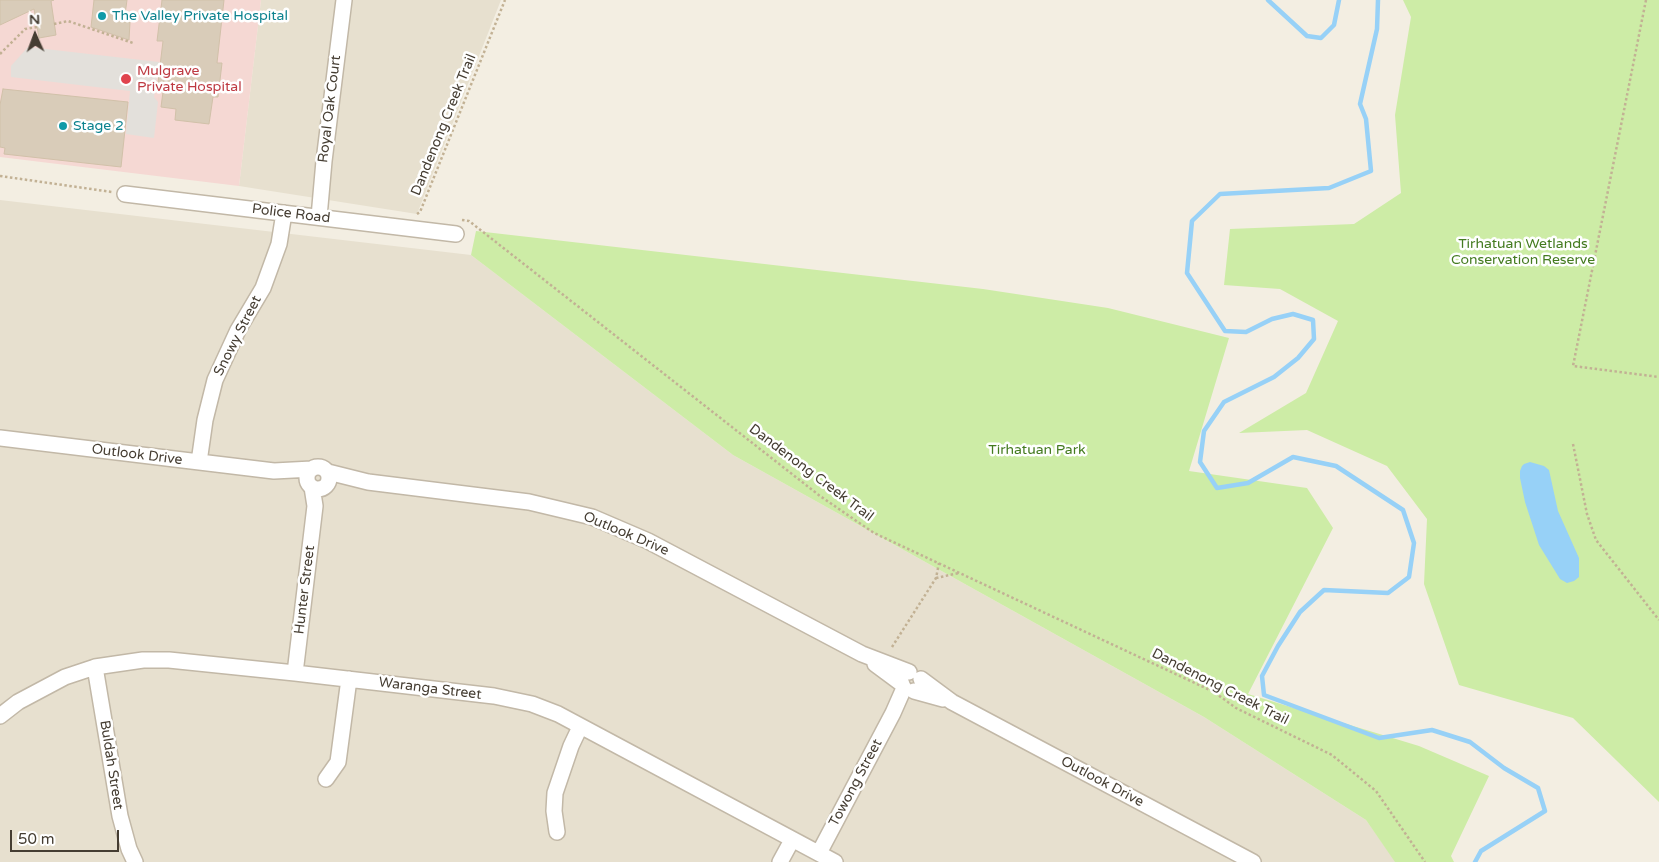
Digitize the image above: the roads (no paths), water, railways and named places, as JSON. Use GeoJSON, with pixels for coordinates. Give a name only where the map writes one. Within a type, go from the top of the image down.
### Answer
{"type":"FeatureCollection","features":[{"type":"Feature","properties":{"kind":"street","name":"Royal Oak Court"},"geometry":{"type":"LineString","coordinates":[[319,218],[324,161],[344,0]]}},
{"type":"Feature","properties":{"kind":"street","name":"Police Road"},"geometry":{"type":"LineString","coordinates":[[125,194],[319,218],[458,227]]}},
{"type":"Feature","properties":{"kind":"street","name":"Snowy Street"},"geometry":{"type":"LineString","coordinates":[[199,462],[205,420],[215,380],[238,330],[266,281],[279,244],[284,213]]}},
{"type":"Feature","properties":{"kind":"street","name":"Outlook Drive"},"geometry":{"type":"LineString","coordinates":[[0,438],[274,471],[320,483],[368,482],[529,502],[592,517],[648,541],[862,654],[910,684],[952,702],[1253,862]]}},
{"type":"Feature","properties":{"kind":"street","name":"Outlook Drive"},"geometry":{"type":"LineString","coordinates":[[274,471],[312,469],[308,476],[320,483]]}},
{"type":"Feature","properties":{"kind":"street","name":"Hunter Street"},"geometry":{"type":"LineString","coordinates":[[295,673],[315,506],[320,483]]}},
{"type":"Feature","properties":{"kind":"street","name":"Waranga Street"},"geometry":{"type":"LineString","coordinates":[[0,716],[18,702],[65,677],[95,667],[143,660],[169,660],[494,696],[532,704],[558,714],[835,862]]}},
{"type":"Feature","properties":{"kind":"street","name":"Buldah Street"},"geometry":{"type":"LineString","coordinates":[[95,667],[120,816],[129,849],[135,862]]}},
{"type":"Feature","properties":{"kind":"street"},"geometry":{"type":"LineString","coordinates":[[326,779],[338,762],[349,679]]}},
{"type":"Feature","properties":{"kind":"street","name":"Towong Street"},"geometry":{"type":"LineString","coordinates":[[819,853],[910,684]]}},
{"type":"Feature","properties":{"kind":"street"},"geometry":{"type":"LineString","coordinates":[[557,832],[554,793],[580,727]]}},
{"type":"Feature","properties":{"kind":"street"},"geometry":{"type":"LineString","coordinates":[[780,862],[792,840]]}},
{"type":"Feature","properties":{"kind":"water"},"geometry":{"type":"Polygon","coordinates":[[[1530,462],[1544,466],[1549,470],[1558,511],[1579,558],[1579,577],[1574,581],[1567,583],[1560,579],[1539,545],[1525,502],[1520,478],[1522,466],[1530,462]]]}},
{"type":"Feature","properties":{"kind":"waterway"},"geometry":{"type":"LineString","coordinates":[[1268,0],[1307,36],[1321,38],[1334,25],[1339,0]]}},
{"type":"Feature","properties":{"kind":"waterway"},"geometry":{"type":"LineString","coordinates":[[1378,0],[1377,29],[1360,104],[1366,119],[1371,171],[1329,188],[1220,194],[1192,221],[1187,273],[1225,331],[1246,332],[1272,319],[1293,314],[1313,320],[1314,339],[1298,358],[1274,377],[1224,402],[1204,431],[1200,462],[1217,488],[1248,483],[1293,457],[1336,466],[1403,510],[1414,543],[1409,577],[1388,593],[1324,590],[1300,612],[1278,646],[1262,676],[1264,695],[1379,738],[1432,730],[1470,742],[1504,768],[1538,788],[1545,811],[1481,851],[1475,862]]}},
{"type":"Feature","properties":{"kind":"place","name":"The Valley Private Hospital"},"geometry":{"type":"Point","coordinates":[102,16]}},
{"type":"Feature","properties":{"kind":"place","name":"Mulgrave Private Hospital"},"geometry":{"type":"Point","coordinates":[126,79]}},
{"type":"Feature","properties":{"kind":"place","name":"Stage 2"},"geometry":{"type":"Point","coordinates":[63,126]}},
{"type":"Feature","properties":{"kind":"park label","name":"Tirhatuan Wetlands Conservation Reserve"},"geometry":{"type":"Point","coordinates":[1523,252]}},
{"type":"Feature","properties":{"kind":"park label","name":"Tirhatuan Park"},"geometry":{"type":"Point","coordinates":[1037,450]}}]}
